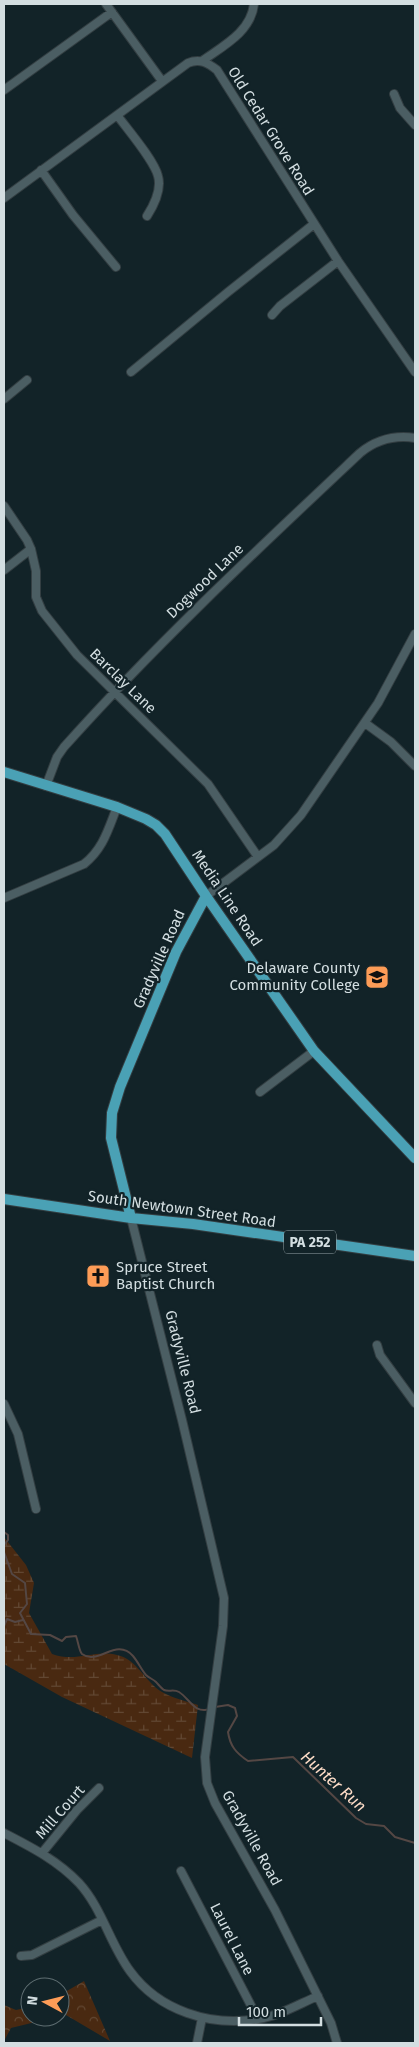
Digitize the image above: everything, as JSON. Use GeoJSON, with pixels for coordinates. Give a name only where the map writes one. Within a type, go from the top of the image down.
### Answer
{"type":"FeatureCollection","features":[{"type":"Feature","properties":{"kind":"main road","name":"Media Line Road"},"geometry":{"type":"LineString","coordinates":[[4,772],[117,807],[156,825],[165,834],[314,1051],[415,1158]]}},
{"type":"Feature","properties":{"kind":"main road","name":"Gradyville Road"},"geometry":{"type":"LineString","coordinates":[[131,1218],[111,1138],[112,1113],[120,1087],[176,952],[206,896]]}},
{"type":"Feature","properties":{"kind":"main road","name":"South Newtown Street Road"},"geometry":{"type":"LineString","coordinates":[[4,1199],[415,1256]]}},
{"type":"Feature","properties":{"kind":"street"},"geometry":{"type":"LineString","coordinates":[[106,4],[162,81]]}},
{"type":"Feature","properties":{"kind":"street"},"geometry":{"type":"LineString","coordinates":[[4,198],[188,62],[194,60],[202,61],[246,28],[253,13],[254,4]]}},
{"type":"Feature","properties":{"kind":"street"},"geometry":{"type":"LineString","coordinates":[[4,90],[112,12]]}},
{"type":"Feature","properties":{"kind":"street","name":"Old Cedar Grove Road"},"geometry":{"type":"LineString","coordinates":[[202,61],[217,70],[338,262],[415,372]]}},
{"type":"Feature","properties":{"kind":"street"},"geometry":{"type":"LineString","coordinates":[[394,94],[400,108],[415,125]]}},
{"type":"Feature","properties":{"kind":"street"},"geometry":{"type":"LineString","coordinates":[[117,115],[150,161],[158,177],[157,196],[154,206],[147,216]]}},
{"type":"Feature","properties":{"kind":"street"},"geometry":{"type":"LineString","coordinates":[[41,170],[73,215],[116,268]]}},
{"type":"Feature","properties":{"kind":"street"},"geometry":{"type":"LineString","coordinates":[[132,372],[228,292],[314,224]]}},
{"type":"Feature","properties":{"kind":"street"},"geometry":{"type":"LineString","coordinates":[[272,315],[280,306],[338,262]]}},
{"type":"Feature","properties":{"kind":"street"},"geometry":{"type":"LineString","coordinates":[[4,399],[27,380]]}},
{"type":"Feature","properties":{"kind":"street","name":"Dogwood Lane"},"geometry":{"type":"LineString","coordinates":[[46,786],[57,757],[64,747],[115,692],[184,619],[360,453],[376,442],[401,437],[415,438]]}},
{"type":"Feature","properties":{"kind":"street","name":"Barclay Lane"},"geometry":{"type":"LineString","coordinates":[[4,506],[31,549],[36,571],[38,605],[77,655],[208,784],[258,856]]}},
{"type":"Feature","properties":{"kind":"street"},"geometry":{"type":"LineString","coordinates":[[4,570],[31,549]]}},
{"type":"Feature","properties":{"kind":"street","name":"Gradyville Road"},"geometry":{"type":"LineString","coordinates":[[206,896],[287,832],[302,815],[365,723],[415,634]]}},
{"type":"Feature","properties":{"kind":"street"},"geometry":{"type":"LineString","coordinates":[[365,723],[391,742],[415,766]]}},
{"type":"Feature","properties":{"kind":"street"},"geometry":{"type":"LineString","coordinates":[[4,898],[84,864],[94,856],[102,846],[117,807]]}},
{"type":"Feature","properties":{"kind":"street"},"geometry":{"type":"LineString","coordinates":[[260,1092],[314,1051]]}},
{"type":"Feature","properties":{"kind":"street","name":"Gradyville Road"},"geometry":{"type":"LineString","coordinates":[[131,1218],[224,1598],[223,1626],[205,1757],[207,1783],[215,1803],[275,1910],[332,2023],[337,2043]]}},
{"type":"Feature","properties":{"kind":"street"},"geometry":{"type":"LineString","coordinates":[[377,1345],[380,1354],[415,1403]]}},
{"type":"Feature","properties":{"kind":"street"},"geometry":{"type":"LineString","coordinates":[[4,1404],[18,1434],[36,1510]]}},
{"type":"Feature","properties":{"kind":"street","name":"Mill Court"},"geometry":{"type":"LineString","coordinates":[[42,1853],[72,1816],[99,1788]]}},
{"type":"Feature","properties":{"kind":"street"},"geometry":{"type":"LineString","coordinates":[[4,1833],[42,1853],[61,1866],[80,1884],[130,1971],[145,1988],[170,2006],[202,2018],[221,2021],[258,2019],[278,2013],[318,1996]]}},
{"type":"Feature","properties":{"kind":"street","name":"Laurel Lane"},"geometry":{"type":"LineString","coordinates":[[181,1871],[258,2019]]}},
{"type":"Feature","properties":{"kind":"street"},"geometry":{"type":"LineString","coordinates":[[20,1956],[32,1955],[102,1920]]}},
{"type":"Feature","properties":{"kind":"street"},"geometry":{"type":"LineString","coordinates":[[197,2043],[202,2018]]}},
{"type":"Feature","properties":{"kind":"green space"},"geometry":{"type":"Polygon","coordinates":[[[4,1537],[26,1565],[34,1583],[29,1613],[52,1654],[77,1657],[109,1654],[124,1657],[136,1666],[162,1692],[198,1705],[192,1758],[62,1697],[4,1664],[4,1537]]]}},
{"type":"Feature","properties":{"kind":"green space"},"geometry":{"type":"Polygon","coordinates":[[[84,1981],[110,2041],[70,2017],[70,1989],[84,1981]]]}},
{"type":"Feature","properties":{"kind":"green space"},"geometry":{"type":"Polygon","coordinates":[[[4,2005],[16,2010],[20,2009],[20,2026],[11,2028],[4,2041],[4,2005]]]}},
{"type":"Feature","properties":{"kind":"waterway","name":"Hunter Run"},"geometry":{"type":"LineString","coordinates":[[4,1532],[8,1535],[8,1540],[4,1545]]}},
{"type":"Feature","properties":{"kind":"waterway","name":"Hunter Run"},"geometry":{"type":"LineString","coordinates":[[4,1552],[12,1574],[25,1583],[27,1604],[20,1613],[31,1634],[50,1635],[62,1641],[66,1637],[76,1636],[81,1653],[88,1657],[120,1649],[127,1651],[133,1656],[146,1675],[164,1690],[179,1692],[196,1708],[210,1709]]}},
{"type":"Feature","properties":{"kind":"waterway"},"geometry":{"type":"LineString","coordinates":[[4,1626],[7,1619],[15,1622],[23,1620]]}},
{"type":"Feature","properties":{"kind":"waterway","name":"Hunter Run"},"geometry":{"type":"LineString","coordinates":[[215,1707],[228,1705],[235,1708],[237,1716],[228,1732],[229,1737],[234,1749],[248,1761],[293,1757],[356,1818],[366,1824],[384,1826],[395,1837],[415,1843]]}},
{"type":"Feature","properties":{"kind":"place","name":"Delaware County Community College"},"geometry":{"type":"Point","coordinates":[377,977]}},
{"type":"Feature","properties":{"kind":"place","name":"Spruce Street Baptist Church"},"geometry":{"type":"Point","coordinates":[98,1276]}}]}
